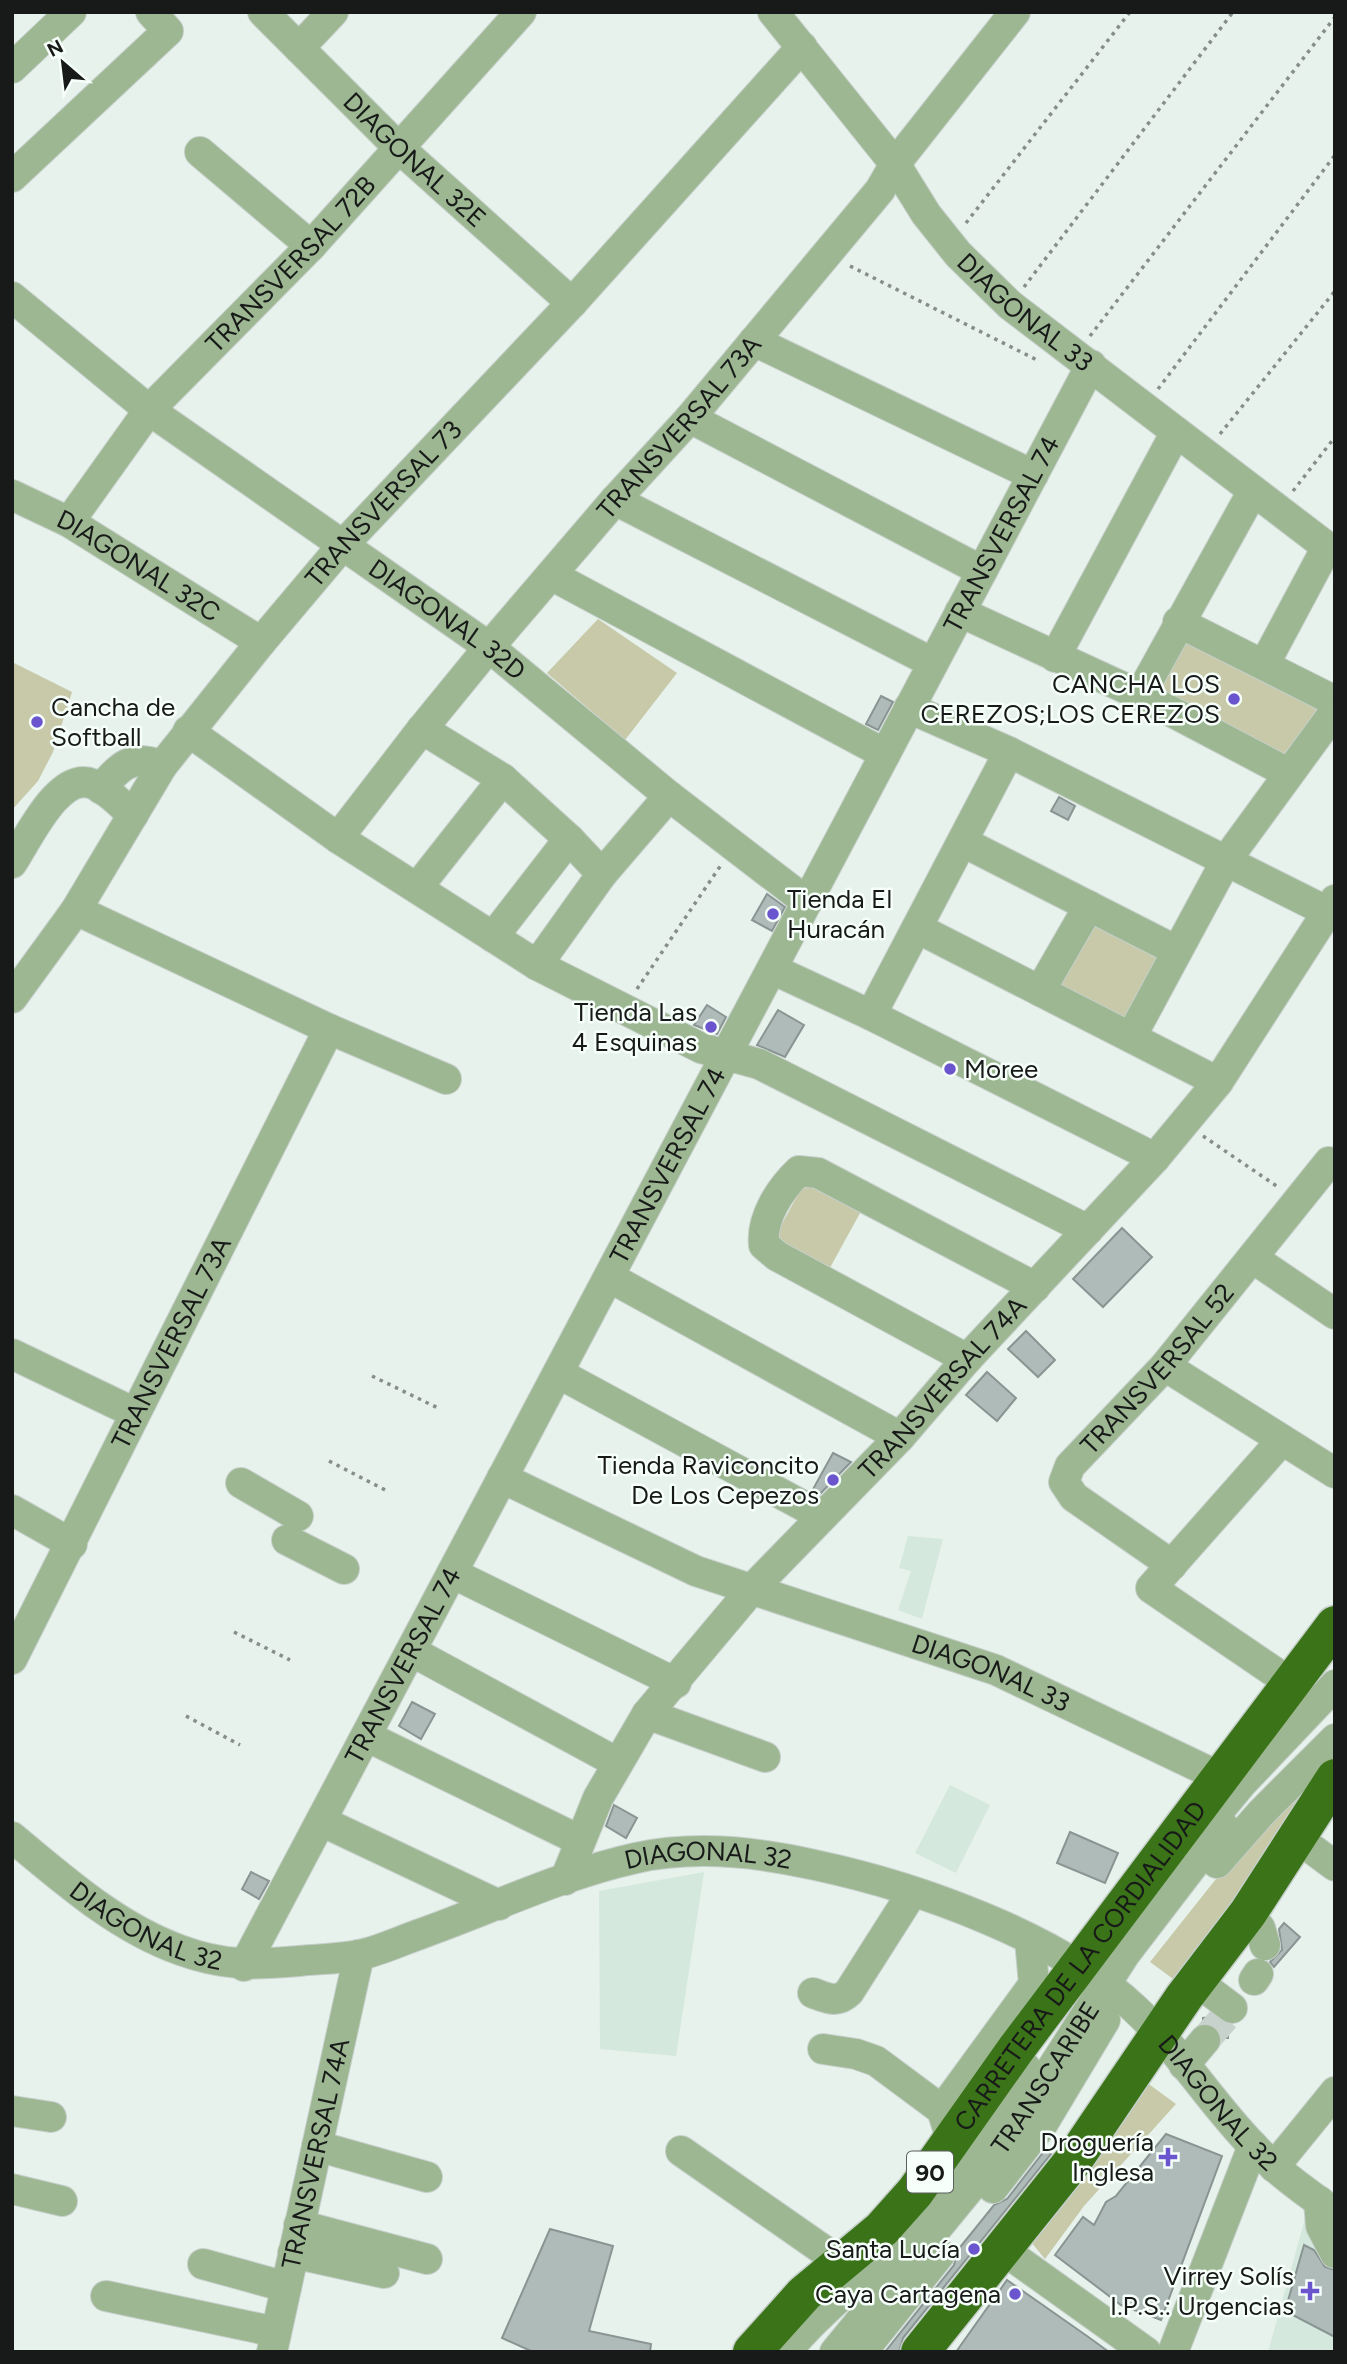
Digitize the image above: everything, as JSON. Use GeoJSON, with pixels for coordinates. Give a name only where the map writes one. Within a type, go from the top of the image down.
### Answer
{"type":"FeatureCollection","features":[{"type":"Feature","properties":{"kind":"highway","name":"CARRETERA DE LA CORDIALIDAD"},"geometry":{"type":"LineString","coordinates":[[752,2352],[804,2294],[899,2210],[947,2126],[1016,2049],[1099,1980],[1220,1777],[1335,1625]]}},
{"type":"Feature","properties":{"kind":"highway"},"geometry":{"type":"LineString","coordinates":[[1256,1929],[1335,1778]]}},
{"type":"Feature","properties":{"kind":"highway"},"geometry":{"type":"LineString","coordinates":[[920,2352],[1073,2161],[1196,1981],[1256,1929],[1321,1856],[1335,1813]]}},
{"type":"Feature","properties":{"kind":"street"},"geometry":{"type":"LineString","coordinates":[[12,68],[71,12]]}},
{"type":"Feature","properties":{"kind":"street"},"geometry":{"type":"LineString","coordinates":[[12,177],[168,31],[151,12]]}},
{"type":"Feature","properties":{"kind":"street","name":"DIAGONAL 32E"},"geometry":{"type":"LineString","coordinates":[[263,12],[399,148],[572,303]]}},
{"type":"Feature","properties":{"kind":"street"},"geometry":{"type":"LineString","coordinates":[[299,48],[333,12]]}},
{"type":"Feature","properties":{"kind":"street","name":"TRANSVERSAL 72B"},"geometry":{"type":"LineString","coordinates":[[69,522],[149,410],[311,246],[521,12]]}},
{"type":"Feature","properties":{"kind":"street","name":"DIAGONAL 33"},"geometry":{"type":"LineString","coordinates":[[773,12],[895,164],[926,214],[950,244],[1010,305],[1083,367],[1144,407],[1331,550]]}},
{"type":"Feature","properties":{"kind":"street","name":"TRANSVERSAL 73A"},"geometry":{"type":"LineString","coordinates":[[338,838],[489,647],[615,499],[690,418],[880,190],[895,164],[1015,12]]}},
{"type":"Feature","properties":{"kind":"street","name":"TRANSVERSAL 73"},"geometry":{"type":"LineString","coordinates":[[12,998],[76,910],[162,766],[261,642],[342,546],[572,303],[802,47]]}},
{"type":"Feature","properties":{"kind":"street"},"geometry":{"type":"LineString","coordinates":[[200,152],[311,246]]}},
{"type":"Feature","properties":{"kind":"street","name":"DIAGONAL 32D"},"geometry":{"type":"LineString","coordinates":[[12,297],[149,410],[489,647],[670,796],[807,902]]}},
{"type":"Feature","properties":{"kind":"street"},"geometry":{"type":"LineString","coordinates":[[754,341],[1033,475]]}},
{"type":"Feature","properties":{"kind":"street","name":"TRANSVERSAL 74"},"geometry":{"type":"LineString","coordinates":[[244,1966],[1033,475],[1083,367]]}},
{"type":"Feature","properties":{"kind":"street"},"geometry":{"type":"LineString","coordinates":[[690,418],[982,571]]}},
{"type":"Feature","properties":{"kind":"street"},"geometry":{"type":"LineString","coordinates":[[1055,657],[1176,432]]}},
{"type":"Feature","properties":{"kind":"street"},"geometry":{"type":"LineString","coordinates":[[1140,695],[1178,622],[1253,491]]}},
{"type":"Feature","properties":{"kind":"street","name":"DIAGONAL 32C"},"geometry":{"type":"LineString","coordinates":[[12,495],[69,522],[261,642]]}},
{"type":"Feature","properties":{"kind":"street"},"geometry":{"type":"LineString","coordinates":[[615,499],[933,663]]}},
{"type":"Feature","properties":{"kind":"street"},"geometry":{"type":"LineString","coordinates":[[1264,665],[1331,550]]}},
{"type":"Feature","properties":{"kind":"street"},"geometry":{"type":"LineString","coordinates":[[551,575],[885,754]]}},
{"type":"Feature","properties":{"kind":"street"},"geometry":{"type":"LineString","coordinates":[[960,612],[1140,695],[1288,773]]}},
{"type":"Feature","properties":{"kind":"street"},"geometry":{"type":"LineString","coordinates":[[1178,622],[1335,701]]}},
{"type":"Feature","properties":{"kind":"street"},"geometry":{"type":"LineString","coordinates":[[909,708],[1009,752],[1227,859],[1331,905]]}},
{"type":"Feature","properties":{"kind":"street"},"geometry":{"type":"LineString","coordinates":[[1131,1037],[1227,859],[1335,711]]}},
{"type":"Feature","properties":{"kind":"street"},"geometry":{"type":"LineString","coordinates":[[422,729],[503,779],[569,839],[602,874]]}},
{"type":"Feature","properties":{"kind":"street"},"geometry":{"type":"LineString","coordinates":[[188,731],[338,838],[537,965],[624,1006],[701,1048],[759,1064],[1088,1230]]}},
{"type":"Feature","properties":{"kind":"street"},"geometry":{"type":"LineString","coordinates":[[871,1015],[1009,752]]}},
{"type":"Feature","properties":{"kind":"street"},"geometry":{"type":"LineString","coordinates":[[101,789],[115,771],[130,761],[149,760],[162,766]]}},
{"type":"Feature","properties":{"kind":"street"},"geometry":{"type":"LineString","coordinates":[[417,888],[503,779]]}},
{"type":"Feature","properties":{"kind":"street"},"geometry":{"type":"LineString","coordinates":[[12,863],[63,788],[81,782],[101,789],[133,815]]}},
{"type":"Feature","properties":{"kind":"street"},"geometry":{"type":"LineString","coordinates":[[537,965],[602,874],[670,796]]}},
{"type":"Feature","properties":{"kind":"street"},"geometry":{"type":"LineString","coordinates":[[493,937],[569,839]]}},
{"type":"Feature","properties":{"kind":"street"},"geometry":{"type":"LineString","coordinates":[[962,842],[1177,951]]}},
{"type":"Feature","properties":{"kind":"street","name":"TRANSVERSAL 74A"},"geometry":{"type":"LineString","coordinates":[[565,1880],[579,1840],[616,1762],[647,1714],[752,1589],[900,1437],[967,1359],[1156,1158],[1218,1082],[1331,905]]}},
{"type":"Feature","properties":{"kind":"street"},"geometry":{"type":"LineString","coordinates":[[1040,991],[1088,906]]}},
{"type":"Feature","properties":{"kind":"street"},"geometry":{"type":"LineString","coordinates":[[76,910],[329,1029],[446,1079]]}},
{"type":"Feature","properties":{"kind":"street"},"geometry":{"type":"LineString","coordinates":[[917,928],[1218,1082]]}},
{"type":"Feature","properties":{"kind":"street"},"geometry":{"type":"LineString","coordinates":[[772,969],[871,1015],[1156,1158]]}},
{"type":"Feature","properties":{"kind":"street","name":"TRANSVERSAL 73A"},"geometry":{"type":"LineString","coordinates":[[15,1647],[72,1544],[135,1413],[329,1029]]}},
{"type":"Feature","properties":{"kind":"street","name":"TRANSVERSAL 52"},"geometry":{"type":"LineString","coordinates":[[1172,1565],[1073,1497],[1064,1482],[1070,1466],[1165,1366],[1254,1259],[1329,1162]]}},
{"type":"Feature","properties":{"kind":"street"},"geometry":{"type":"LineString","coordinates":[[967,1359],[777,1256],[764,1245],[762,1228],[786,1184],[799,1171],[818,1172],[1035,1287]]}},
{"type":"Feature","properties":{"kind":"street"},"geometry":{"type":"LineString","coordinates":[[1254,1259],[1335,1314]]}},
{"type":"Feature","properties":{"kind":"street"},"geometry":{"type":"LineString","coordinates":[[609,1277],[900,1437]]}},
{"type":"Feature","properties":{"kind":"street"},"geometry":{"type":"LineString","coordinates":[[12,1354],[135,1413]]}},
{"type":"Feature","properties":{"kind":"street"},"geometry":{"type":"LineString","coordinates":[[1165,1366],[1335,1474]]}},
{"type":"Feature","properties":{"kind":"street"},"geometry":{"type":"LineString","coordinates":[[558,1373],[822,1516]]}},
{"type":"Feature","properties":{"kind":"street"},"geometry":{"type":"LineString","coordinates":[[1282,1440],[1152,1588],[1292,1684]]}},
{"type":"Feature","properties":{"kind":"street","name":"DIAGONAL 33"},"geometry":{"type":"LineString","coordinates":[[502,1478],[696,1571],[996,1670],[1220,1777]]}},
{"type":"Feature","properties":{"kind":"street"},"geometry":{"type":"LineString","coordinates":[[241,1483],[344,1569]]}},
{"type":"Feature","properties":{"kind":"street"},"geometry":{"type":"LineString","coordinates":[[12,1510],[72,1544]]}},
{"type":"Feature","properties":{"kind":"street"},"geometry":{"type":"LineString","coordinates":[[452,1573],[676,1682]]}},
{"type":"Feature","properties":{"kind":"street"},"geometry":{"type":"LineString","coordinates":[[411,1651],[616,1762]]}},
{"type":"Feature","properties":{"kind":"street","name":"TRANSCARIBE"},"geometry":{"type":"LineString","coordinates":[[786,2352],[864,2276],[923,2212],[1099,1980],[1242,1783],[1335,1685]]}},
{"type":"Feature","properties":{"kind":"street","name":"TRANSCARIBE"},"geometry":{"type":"LineString","coordinates":[[835,2352],[978,2178],[1015,2126],[1099,1980],[1139,1934],[1228,1820],[1335,1705]]}},
{"type":"Feature","properties":{"kind":"street"},"geometry":{"type":"LineString","coordinates":[[647,1714],[765,1757]]}},
{"type":"Feature","properties":{"kind":"street"},"geometry":{"type":"LineString","coordinates":[[366,1736],[579,1840]]}},
{"type":"Feature","properties":{"kind":"street","name":"TRANSCARIBE"},"geometry":{"type":"LineString","coordinates":[[862,2352],[1031,2140],[1099,1980],[1138,1964],[1202,1880],[1262,1812],[1335,1739]]}},
{"type":"Feature","properties":{"kind":"street"},"geometry":{"type":"LineString","coordinates":[[321,1821],[499,1905]]}},
{"type":"Feature","properties":{"kind":"street","name":"DIAGONAL 32"},"geometry":{"type":"LineString","coordinates":[[12,1837],[86,1898],[132,1927],[181,1951],[244,1966],[359,1955],[565,1880],[635,1858],[673,1852],[721,1851],[814,1864],[912,1893],[1030,1940],[1099,1980],[1158,2034],[1274,2167],[1327,2207]]}},
{"type":"Feature","properties":{"kind":"street"},"geometry":{"type":"LineString","coordinates":[[813,1993],[833,2000],[842,1999],[912,1893]]}},
{"type":"Feature","properties":{"kind":"street"},"geometry":{"type":"LineString","coordinates":[[823,2049],[856,2054],[876,2061],[947,2126],[1034,1984],[1030,1940]]}},
{"type":"Feature","properties":{"kind":"street","name":"TRANSVERSAL 74A"},"geometry":{"type":"LineString","coordinates":[[274,2342],[359,1955]]}},
{"type":"Feature","properties":{"kind":"street"},"geometry":{"type":"LineString","coordinates":[[1196,1981],[1242,1996]]}},
{"type":"Feature","properties":{"kind":"street"},"geometry":{"type":"LineString","coordinates":[[1184,2065],[1205,2040]]}},
{"type":"Feature","properties":{"kind":"street"},"geometry":{"type":"LineString","coordinates":[[1274,2167],[1335,2092]]}},
{"type":"Feature","properties":{"kind":"street"},"geometry":{"type":"LineString","coordinates":[[12,2111],[51,2117]]}},
{"type":"Feature","properties":{"kind":"street"},"geometry":{"type":"LineString","coordinates":[[317,2146],[427,2177]]}},
{"type":"Feature","properties":{"kind":"street"},"geometry":{"type":"LineString","coordinates":[[1173,2352],[1253,2146]]}},
{"type":"Feature","properties":{"kind":"street"},"geometry":{"type":"LineString","coordinates":[[681,2151],[842,2263]]}},
{"type":"Feature","properties":{"kind":"street"},"geometry":{"type":"LineString","coordinates":[[12,2189],[62,2201]]}},
{"type":"Feature","properties":{"kind":"street"},"geometry":{"type":"LineString","coordinates":[[1327,2207],[1321,2226],[1335,2253]]}},
{"type":"Feature","properties":{"kind":"street"},"geometry":{"type":"LineString","coordinates":[[296,2239],[427,2259]]}},
{"type":"Feature","properties":{"kind":"street"},"geometry":{"type":"LineString","coordinates":[[296,2239],[384,2273]]}},
{"type":"Feature","properties":{"kind":"street"},"geometry":{"type":"LineString","coordinates":[[1002,2249],[1146,2352]]}},
{"type":"Feature","properties":{"kind":"street"},"geometry":{"type":"LineString","coordinates":[[203,2264],[286,2287]]}},
{"type":"Feature","properties":{"kind":"street"},"geometry":{"type":"LineString","coordinates":[[106,2296],[274,2342]]}},
{"type":"Feature","properties":{"kind":"path"},"geometry":{"type":"LineString","coordinates":[[950,244],[1130,12]]}},
{"type":"Feature","properties":{"kind":"path"},"geometry":{"type":"LineString","coordinates":[[1010,305],[1233,12]]}},
{"type":"Feature","properties":{"kind":"path"},"geometry":{"type":"LineString","coordinates":[[826,254],[1083,367],[1335,17]]}},
{"type":"Feature","properties":{"kind":"path"},"geometry":{"type":"LineString","coordinates":[[1144,407],[1335,155]]}},
{"type":"Feature","properties":{"kind":"path"},"geometry":{"type":"LineString","coordinates":[[1205,453],[1335,291]]}},
{"type":"Feature","properties":{"kind":"path"},"geometry":{"type":"LineString","coordinates":[[1279,510],[1335,437]]}},
{"type":"Feature","properties":{"kind":"path"},"geometry":{"type":"LineString","coordinates":[[632,996],[726,858]]}},
{"type":"Feature","properties":{"kind":"path"},"geometry":{"type":"LineString","coordinates":[[1184,1123],[1298,1201]]}},
{"type":"Feature","properties":{"kind":"path"},"geometry":{"type":"LineString","coordinates":[[372,1376],[438,1408]]}},
{"type":"Feature","properties":{"kind":"path"},"geometry":{"type":"LineString","coordinates":[[329,1461],[389,1492]]}},
{"type":"Feature","properties":{"kind":"path"},"geometry":{"type":"LineString","coordinates":[[234,1632],[290,1660]]}},
{"type":"Feature","properties":{"kind":"path"},"geometry":{"type":"LineString","coordinates":[[186,1716],[240,1745]]}},
{"type":"Feature","properties":{"kind":"shaded area"},"geometry":{"type":"Polygon","coordinates":[[[908,1536],[943,1539],[922,1619],[898,1610],[911,1571],[899,1568],[908,1536]]]}},
{"type":"Feature","properties":{"kind":"shaded area"},"geometry":{"type":"Polygon","coordinates":[[[950,1785],[990,1805],[956,1873],[915,1853],[950,1785]]]}},
{"type":"Feature","properties":{"kind":"shaded area"},"geometry":{"type":"Polygon","coordinates":[[[704,1872],[676,2056],[600,2049],[599,1891],[704,1872]]]}},
{"type":"Feature","properties":{"kind":"shaded area","name":"Virrey Solís I.P.S.: Urgencias"},"geometry":{"type":"Polygon","coordinates":[[[1306,2215],[1335,2234],[1335,2352],[1268,2352],[1306,2215]]]}},
{"type":"Feature","properties":{"kind":"green space"},"geometry":{"type":"Polygon","coordinates":[[[598,619],[677,673],[625,740],[547,673],[598,619]]]}},
{"type":"Feature","properties":{"kind":"green space"},"geometry":{"type":"Polygon","coordinates":[[[1184,633],[1331,705],[1284,767],[1150,696],[1184,633]]]}},
{"type":"Feature","properties":{"kind":"green space","name":"Cancha de Softball"},"geometry":{"type":"Polygon","coordinates":[[[12,662],[72,692],[53,752],[38,781],[12,810],[12,662]]]}},
{"type":"Feature","properties":{"kind":"green space"},"geometry":{"type":"Polygon","coordinates":[[[1088,914],[1162,953],[1121,1022],[1050,987],[1088,914]]]}},
{"type":"Feature","properties":{"kind":"green space"},"geometry":{"type":"Polygon","coordinates":[[[809,1174],[865,1204],[826,1275],[771,1244],[809,1174]]]}},
{"type":"Feature","properties":{"kind":"green space"},"geometry":{"type":"Polygon","coordinates":[[[1335,1749],[1180,1984],[1150,1962],[1231,1860],[1335,1749]]]}},
{"type":"Feature","properties":{"kind":"green space"},"geometry":{"type":"Polygon","coordinates":[[[1146,2082],[1176,2104],[1084,2206],[1045,2259],[1031,2242],[1146,2082]]]}},
{"type":"Feature","properties":{"kind":"building"},"geometry":{"type":"Polygon","coordinates":[[[881,696],[893,702],[878,730],[866,724],[881,696]]]}},
{"type":"Feature","properties":{"kind":"building"},"geometry":{"type":"Polygon","coordinates":[[[1059,797],[1075,806],[1068,820],[1051,811],[1059,797]]]}},
{"type":"Feature","properties":{"kind":"building","name":"Tienda El Huracán"},"geometry":{"type":"Polygon","coordinates":[[[767,894],[785,907],[772,931],[752,920],[767,894]]]}},
{"type":"Feature","properties":{"kind":"building"},"geometry":{"type":"Polygon","coordinates":[[[707,1005],[726,1017],[717,1034],[694,1025],[707,1005]]]}},
{"type":"Feature","properties":{"kind":"building"},"geometry":{"type":"Polygon","coordinates":[[[778,1010],[804,1025],[785,1057],[757,1045],[778,1010]]]}},
{"type":"Feature","properties":{"kind":"building"},"geometry":{"type":"Polygon","coordinates":[[[1122,1228],[1152,1257],[1103,1307],[1073,1279],[1122,1228]]]}},
{"type":"Feature","properties":{"kind":"building"},"geometry":{"type":"Polygon","coordinates":[[[1026,1331],[1055,1360],[1038,1377],[1008,1349],[1026,1331]]]}},
{"type":"Feature","properties":{"kind":"building"},"geometry":{"type":"Polygon","coordinates":[[[987,1372],[1016,1398],[997,1421],[966,1395],[987,1372]]]}},
{"type":"Feature","properties":{"kind":"building"},"geometry":{"type":"Polygon","coordinates":[[[833,1453],[851,1462],[819,1495],[812,1491],[833,1453]]]}},
{"type":"Feature","properties":{"kind":"building"},"geometry":{"type":"Polygon","coordinates":[[[412,1702],[435,1714],[421,1739],[399,1726],[412,1702]]]}},
{"type":"Feature","properties":{"kind":"building"},"geometry":{"type":"Polygon","coordinates":[[[614,1805],[637,1818],[626,1838],[606,1826],[614,1805]]]}},
{"type":"Feature","properties":{"kind":"building"},"geometry":{"type":"Polygon","coordinates":[[[1070,1832],[1118,1853],[1105,1883],[1057,1863],[1070,1832]]]}},
{"type":"Feature","properties":{"kind":"building"},"geometry":{"type":"Polygon","coordinates":[[[251,1872],[269,1881],[259,1899],[242,1889],[251,1872]]]}},
{"type":"Feature","properties":{"kind":"building"},"geometry":{"type":"Polygon","coordinates":[[[1284,1923],[1300,1937],[1274,1967],[1270,1962],[1282,1950],[1279,1929],[1284,1923]]]}},
{"type":"Feature","properties":{"kind":"building"},"geometry":{"type":"Polygon","coordinates":[[[1214,2017],[1227,2024],[1228,2038],[1222,2038],[1216,2026],[1203,2023],[1203,2018],[1214,2017]]]}},
{"type":"Feature","properties":{"kind":"building"},"geometry":{"type":"Polygon","coordinates":[[[1166,2134],[1222,2156],[1161,2320],[1121,2305],[1055,2255],[1083,2217],[1094,2225],[1106,2202],[1116,2196],[1166,2134]]]}},
{"type":"Feature","properties":{"kind":"building"},"geometry":{"type":"Polygon","coordinates":[[[1045,2150],[1051,2154],[903,2338],[899,2352],[885,2352],[954,2265],[957,2251],[994,2205],[1007,2199],[1045,2150]]]}},
{"type":"Feature","properties":{"kind":"building"},"geometry":{"type":"Polygon","coordinates":[[[550,2229],[613,2246],[589,2331],[651,2344],[650,2352],[533,2352],[502,2338],[550,2229]]]}},
{"type":"Feature","properties":{"kind":"building"},"geometry":{"type":"Polygon","coordinates":[[[1304,2245],[1314,2250],[1325,2267],[1335,2270],[1335,2337],[1285,2311],[1304,2245]]]}},
{"type":"Feature","properties":{"kind":"building"},"geometry":{"type":"Polygon","coordinates":[[[1007,2280],[1087,2336],[1109,2352],[956,2352],[1007,2280]]]}},
{"type":"Feature","properties":{"kind":"tunnel"},"geometry":{"type":"LineString","coordinates":[[1205,2040],[1226,2016]]}},
{"type":"Feature","properties":{"kind":"place","name":"CANCHA LOS CEREZOS;LOS CEREZOS"},"geometry":{"type":"Point","coordinates":[1234,699]}},
{"type":"Feature","properties":{"kind":"place","name":"Cancha de Softball"},"geometry":{"type":"Point","coordinates":[37,722]}},
{"type":"Feature","properties":{"kind":"place","name":"Tienda El Huracán"},"geometry":{"type":"Point","coordinates":[773,914]}},
{"type":"Feature","properties":{"kind":"place","name":"Tienda Las 4 Esquinas"},"geometry":{"type":"Point","coordinates":[711,1027]}},
{"type":"Feature","properties":{"kind":"place","name":"Moree"},"geometry":{"type":"Point","coordinates":[950,1069]}},
{"type":"Feature","properties":{"kind":"place","name":"Tienda Raviconcito De Los Cepezos"},"geometry":{"type":"Point","coordinates":[833,1480]}},
{"type":"Feature","properties":{"kind":"place","name":"Droguería Inglesa"},"geometry":{"type":"Point","coordinates":[1168,2157]}},
{"type":"Feature","properties":{"kind":"place","name":"Santa Lucía"},"geometry":{"type":"Point","coordinates":[974,2249]}},
{"type":"Feature","properties":{"kind":"place","name":"Virrey Solís I.P.S.: Urgencias"},"geometry":{"type":"Point","coordinates":[1310,2291]}},
{"type":"Feature","properties":{"kind":"place","name":"Caya Cartagena"},"geometry":{"type":"Point","coordinates":[1015,2294]}}]}
